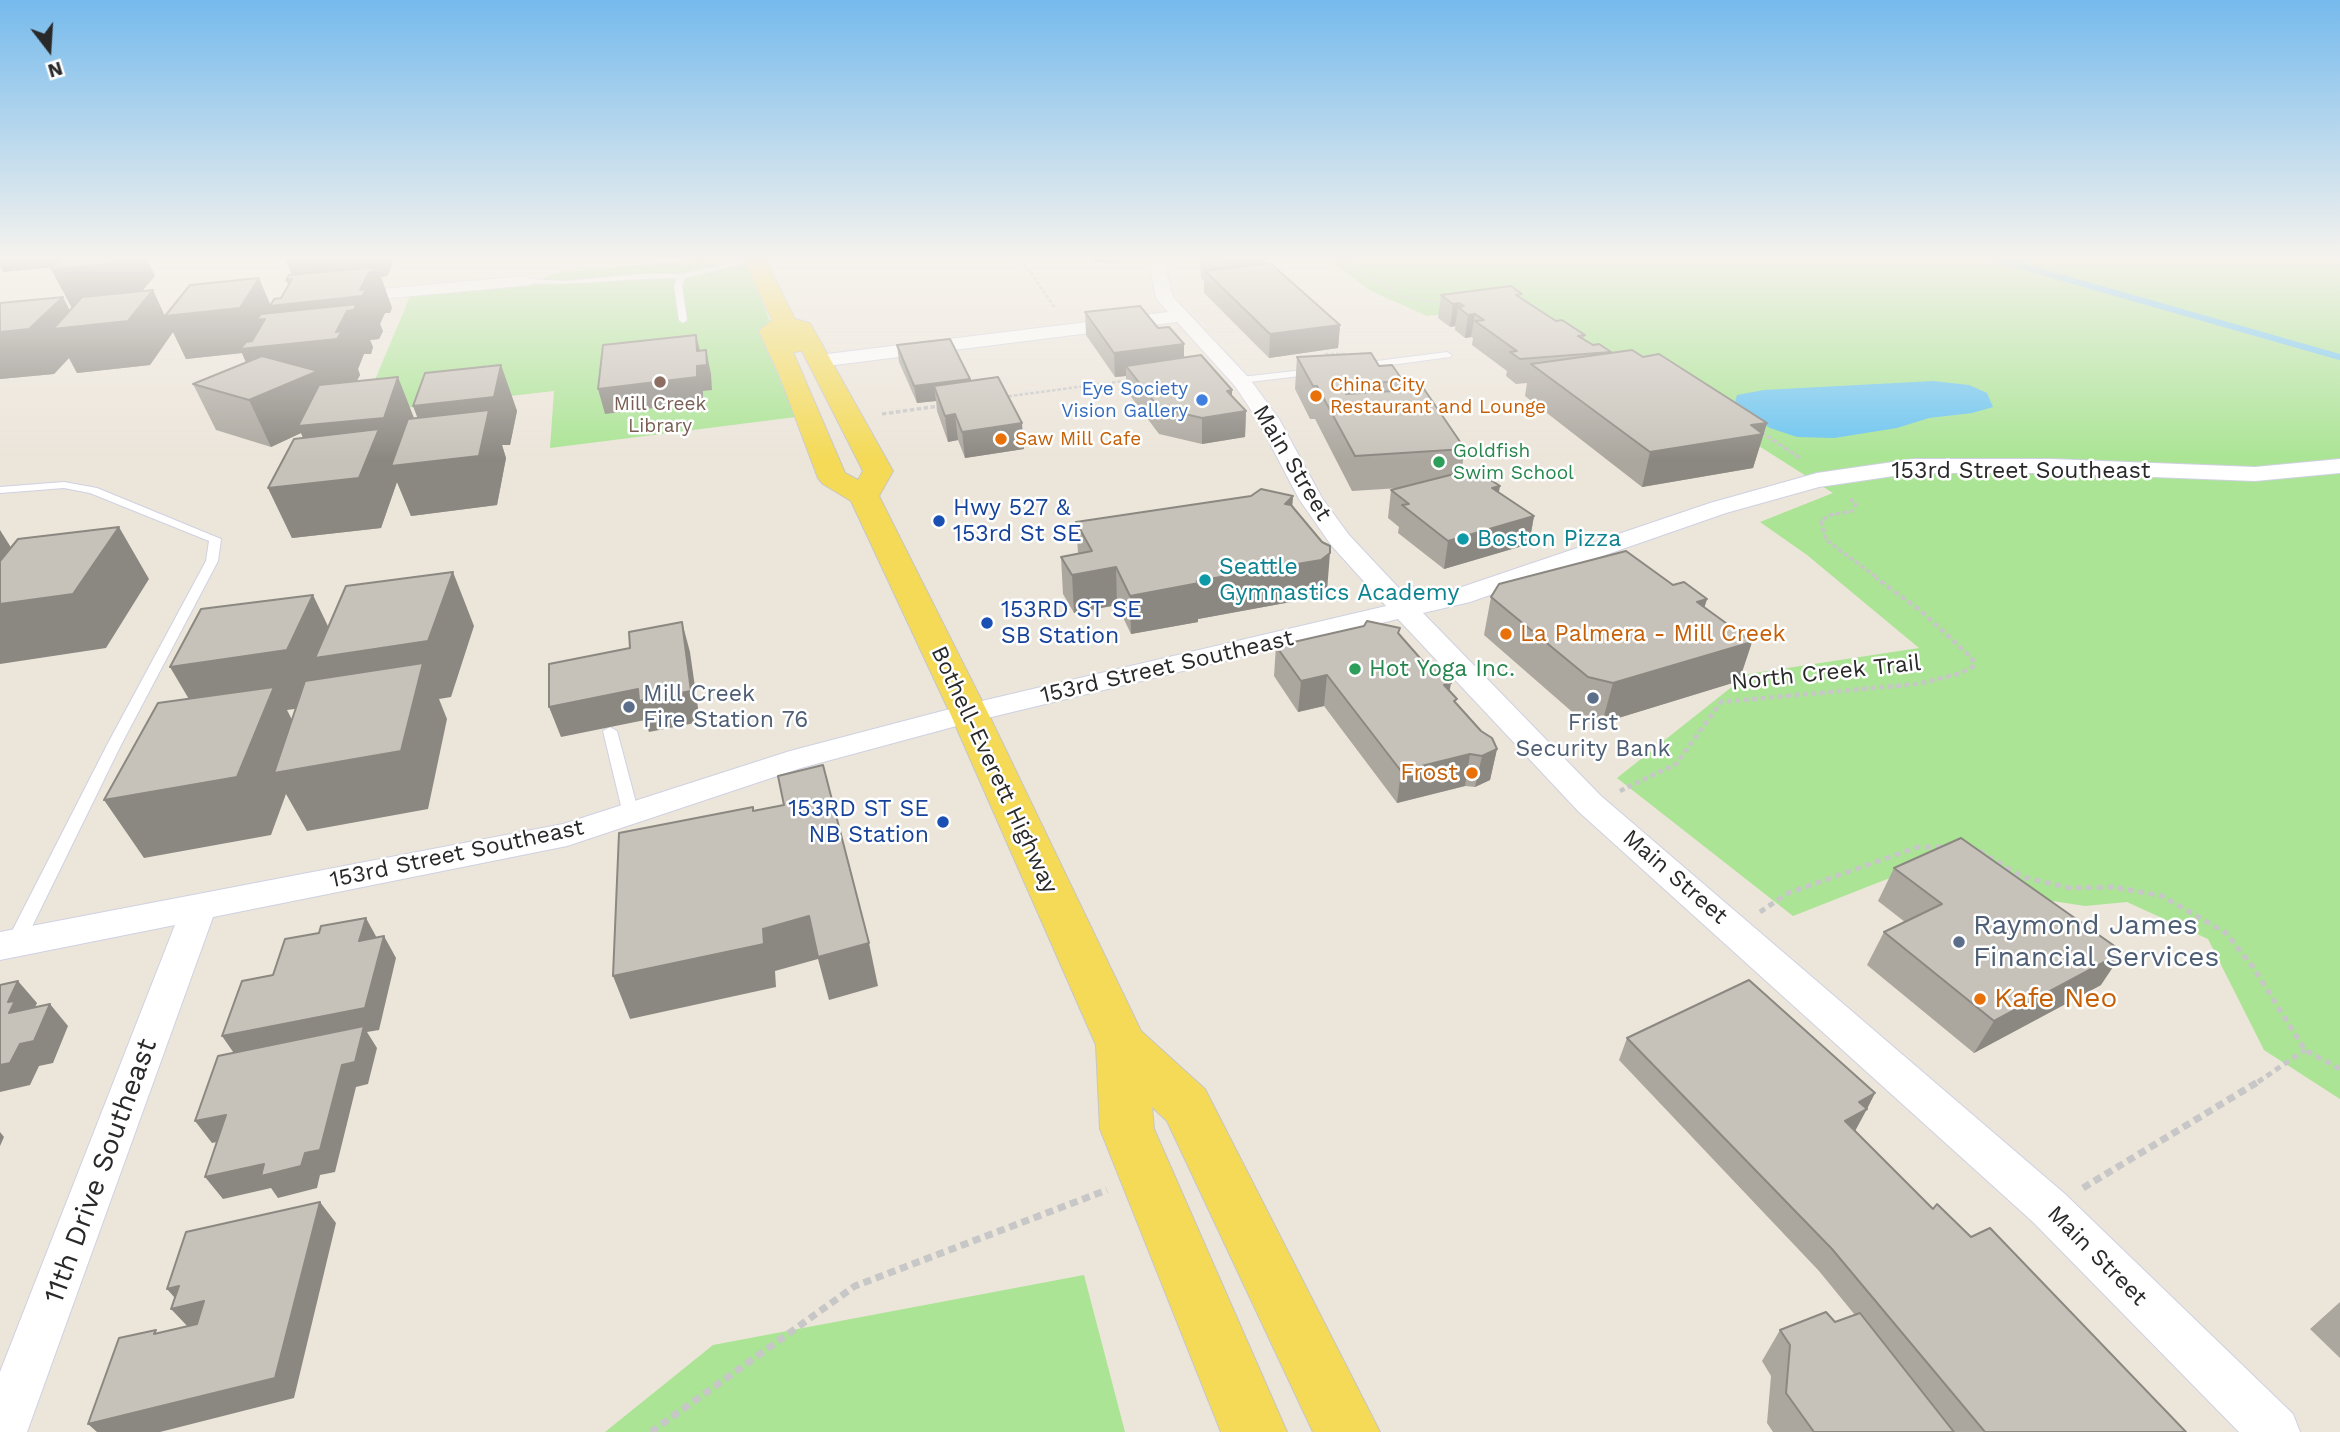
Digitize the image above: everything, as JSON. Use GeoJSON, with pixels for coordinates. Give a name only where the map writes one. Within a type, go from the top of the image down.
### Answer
{"type":"FeatureCollection","features":[{"type":"Feature","properties":{"kind":"main road"},"geometry":{"type":"LineString","coordinates":[[779,326],[771,331],[793,377],[833,478],[864,496],[878,471],[802,328],[794,326]]}},
{"type":"Feature","properties":{"kind":"main road","name":"Bothell-Everett Highway"},"geometry":{"type":"LineString","coordinates":[[864,496],[969,713],[1122,1045],[1127,1129],[1254,1432]]}},
{"type":"Feature","properties":{"kind":"main road","name":"Bothell-Everett Highway"},"geometry":{"type":"LineString","coordinates":[[1122,1045],[1186,1105],[1347,1432]]}},
{"type":"Feature","properties":{"kind":"street"},"geometry":{"type":"LineString","coordinates":[[820,361],[1097,326]]}},
{"type":"Feature","properties":{"kind":"street","name":"Main Street"},"geometry":{"type":"LineString","coordinates":[[1189,326],[1241,380],[1268,419],[1311,499],[1340,540],[1590,804],[2049,1208],[2275,1432]]}},
{"type":"Feature","properties":{"kind":"street","name":"153rd Street Southeast"},"geometry":{"type":"LineString","coordinates":[[8,944],[567,835],[790,761],[969,713],[1461,596],[1768,491],[1914,466],[2051,466],[2255,474],[2340,466]]}},
{"type":"Feature","properties":{"kind":"street","name":"11th Drive Southeast"},"geometry":{"type":"LineString","coordinates":[[2,1432],[199,908]]}},
{"type":"Feature","properties":{"kind":"lane"},"geometry":{"type":"LineString","coordinates":[[1350,367],[1447,355]]}},
{"type":"Feature","properties":{"kind":"lane"},"geometry":{"type":"LineString","coordinates":[[1241,380],[1322,371]]}},
{"type":"Feature","properties":{"kind":"lane"},"geometry":{"type":"LineString","coordinates":[[0,490],[64,485],[93,489],[215,539],[212,561],[8,944]]}},
{"type":"Feature","properties":{"kind":"lane"},"geometry":{"type":"LineString","coordinates":[[610,731],[631,814]]}},
{"type":"Feature","properties":{"kind":"path"},"geometry":{"type":"LineString","coordinates":[[998,398],[1132,380]]}},
{"type":"Feature","properties":{"kind":"path"},"geometry":{"type":"LineString","coordinates":[[851,418],[944,405]]}},
{"type":"Feature","properties":{"kind":"path","name":"North Creek Trail"},"geometry":{"type":"LineString","coordinates":[[1629,801],[1618,792],[1676,764],[1721,702],[1783,694],[1921,683],[1965,672],[1974,666],[1972,658],[1920,611],[1826,540],[1821,521],[1830,515],[1852,511],[1856,504],[1830,479],[1752,426]]}},
{"type":"Feature","properties":{"kind":"path"},"geometry":{"type":"LineString","coordinates":[[1749,904],[1760,912],[1788,893],[1919,847],[1946,847]]}},
{"type":"Feature","properties":{"kind":"path"},"geometry":{"type":"LineString","coordinates":[[1973,848],[2023,877],[2070,888],[2113,887],[2162,896],[2226,933],[2253,967],[2305,1050],[2340,1069]]}},
{"type":"Feature","properties":{"kind":"path"},"geometry":{"type":"LineString","coordinates":[[2049,1208],[2249,1088],[2305,1050]]}},
{"type":"Feature","properties":{"kind":"path"},"geometry":{"type":"LineString","coordinates":[[651,1432],[855,1286],[1147,1175]]}},
{"type":"Feature","properties":{"kind":"green space"},"geometry":{"type":"Polygon","coordinates":[[[398,326],[767,326],[761,335],[796,417],[550,448],[554,391],[361,413],[398,326]]]}},
{"type":"Feature","properties":{"kind":"green space"},"geometry":{"type":"Polygon","coordinates":[[[1545,326],[2340,326],[2340,1099],[2264,1050],[2208,939],[2127,902],[2085,906],[2027,897],[1933,861],[1793,916],[1617,778],[1748,674],[1919,648],[1807,555],[1760,522],[1833,493],[1669,389],[1545,326]]]}},
{"type":"Feature","properties":{"kind":"green space"},"geometry":{"type":"Polygon","coordinates":[[[1084,1275],[1125,1432],[605,1432],[713,1345],[1084,1275]]]}},
{"type":"Feature","properties":{"kind":"water"},"geometry":{"type":"Polygon","coordinates":[[[1933,381],[1969,385],[1987,393],[1993,407],[1972,413],[1929,418],[1897,428],[1834,438],[1797,437],[1770,428],[1734,406],[1737,395],[1764,390],[1933,381]]]}},
{"type":"Feature","properties":{"kind":"building"},"geometry":{"type":"Polygon","coordinates":[[[0,326],[32,326],[29,329],[0,332],[0,326]]]}},
{"type":"Feature","properties":{"kind":"building"},"geometry":{"type":"Polygon","coordinates":[[[56,326],[83,326],[53,329],[56,326]]]}},
{"type":"Feature","properties":{"kind":"building"},"geometry":{"type":"Polygon","coordinates":[[[261,326],[339,326],[336,332],[342,331],[337,339],[240,349],[246,342],[252,341],[261,326]]]}},
{"type":"Feature","properties":{"kind":"building"},"geometry":{"type":"Polygon","coordinates":[[[1095,326],[1169,327],[1184,344],[1114,353],[1095,326]]]}},
{"type":"Feature","properties":{"kind":"building"},"geometry":{"type":"Polygon","coordinates":[[[1262,326],[1334,326],[1270,334],[1262,326]]]}},
{"type":"Feature","properties":{"kind":"building"},"geometry":{"type":"Polygon","coordinates":[[[1482,326],[1571,326],[1585,335],[1578,336],[1611,352],[1520,359],[1510,352],[1517,351],[1482,326]]]}},
{"type":"Feature","properties":{"kind":"building"},"geometry":{"type":"Polygon","coordinates":[[[696,335],[697,351],[706,350],[707,365],[697,366],[697,377],[598,389],[603,345],[696,335]]]}},
{"type":"Feature","properties":{"kind":"building"},"geometry":{"type":"Polygon","coordinates":[[[950,339],[970,379],[914,386],[897,345],[950,339]]]}},
{"type":"Feature","properties":{"kind":"building"},"geometry":{"type":"Polygon","coordinates":[[[1632,350],[1643,357],[1659,354],[1767,423],[1751,425],[1763,434],[1650,452],[1531,364],[1632,350]]]}},
{"type":"Feature","properties":{"kind":"building"},"geometry":{"type":"Polygon","coordinates":[[[1371,353],[1379,366],[1392,365],[1403,381],[1341,385],[1346,394],[1424,389],[1465,449],[1355,456],[1317,386],[1313,386],[1297,357],[1371,353]]]}},
{"type":"Feature","properties":{"kind":"building"},"geometry":{"type":"Polygon","coordinates":[[[1201,355],[1232,390],[1227,391],[1246,411],[1202,418],[1159,408],[1126,366],[1201,355]]]}},
{"type":"Feature","properties":{"kind":"building"},"geometry":{"type":"Polygon","coordinates":[[[262,356],[318,371],[249,400],[193,384],[262,356]]]}},
{"type":"Feature","properties":{"kind":"building"},"geometry":{"type":"Polygon","coordinates":[[[501,365],[494,397],[413,406],[425,373],[501,365]]]}},
{"type":"Feature","properties":{"kind":"building"},"geometry":{"type":"Polygon","coordinates":[[[398,377],[384,418],[298,426],[319,385],[398,377]]]}},
{"type":"Feature","properties":{"kind":"building"},"geometry":{"type":"Polygon","coordinates":[[[998,377],[1022,423],[962,432],[955,414],[945,416],[934,386],[998,377]]]}},
{"type":"Feature","properties":{"kind":"building"},"geometry":{"type":"Polygon","coordinates":[[[489,410],[479,456],[391,466],[408,419],[489,410]]]}},
{"type":"Feature","properties":{"kind":"building"},"geometry":{"type":"Polygon","coordinates":[[[379,429],[359,478],[268,488],[294,439],[379,429]]]}},
{"type":"Feature","properties":{"kind":"building"},"geometry":{"type":"Polygon","coordinates":[[[1466,471],[1472,475],[1480,473],[1500,486],[1492,488],[1534,516],[1448,541],[1402,505],[1409,504],[1391,490],[1466,471]]]}},
{"type":"Feature","properties":{"kind":"building"},"geometry":{"type":"Polygon","coordinates":[[[1261,489],[1293,496],[1285,504],[1291,505],[1322,542],[1330,546],[1330,553],[1321,560],[1197,581],[1199,583],[1130,596],[1116,567],[1072,575],[1061,557],[1092,551],[1076,522],[1251,496],[1261,489]]]}},
{"type":"Feature","properties":{"kind":"building"},"geometry":{"type":"Polygon","coordinates":[[[119,527],[73,594],[0,604],[0,561],[18,539],[119,527]]]}},
{"type":"Feature","properties":{"kind":"building"},"geometry":{"type":"Polygon","coordinates":[[[1626,551],[1673,585],[1684,582],[1707,599],[1697,602],[1752,642],[1613,683],[1588,677],[1491,597],[1499,584],[1626,551]]]}},
{"type":"Feature","properties":{"kind":"building"},"geometry":{"type":"Polygon","coordinates":[[[453,572],[428,641],[315,658],[346,586],[453,572]]]}},
{"type":"Feature","properties":{"kind":"building"},"geometry":{"type":"Polygon","coordinates":[[[313,595],[287,650],[170,667],[201,609],[313,595]]]}},
{"type":"Feature","properties":{"kind":"building"},"geometry":{"type":"Polygon","coordinates":[[[1367,621],[1400,628],[1398,633],[1427,666],[1434,664],[1451,683],[1444,685],[1457,699],[1454,701],[1481,731],[1492,738],[1497,749],[1482,756],[1470,754],[1401,771],[1327,675],[1301,681],[1276,646],[1364,626],[1367,621]]]}},
{"type":"Feature","properties":{"kind":"building"},"geometry":{"type":"Polygon","coordinates":[[[682,622],[691,691],[639,701],[638,689],[549,707],[549,664],[630,648],[629,632],[682,622]]]}},
{"type":"Feature","properties":{"kind":"building"},"geometry":{"type":"Polygon","coordinates":[[[423,663],[401,751],[274,773],[305,681],[423,663]]]}},
{"type":"Feature","properties":{"kind":"building"},"geometry":{"type":"Polygon","coordinates":[[[274,687],[237,777],[104,800],[158,703],[274,687]]]}},
{"type":"Feature","properties":{"kind":"building"},"geometry":{"type":"Polygon","coordinates":[[[823,765],[869,943],[818,957],[809,916],[763,929],[764,944],[613,976],[619,833],[753,807],[753,811],[784,805],[778,776],[823,765]]]}},
{"type":"Feature","properties":{"kind":"building"},"geometry":{"type":"Polygon","coordinates":[[[1961,838],[2123,952],[1994,1021],[1884,932],[1942,904],[1894,868],[1961,838]]]}},
{"type":"Feature","properties":{"kind":"building"},"geometry":{"type":"Polygon","coordinates":[[[366,918],[359,941],[384,936],[365,1008],[222,1036],[242,981],[273,975],[285,939],[319,933],[321,926],[366,918]]]}},
{"type":"Feature","properties":{"kind":"building"},"geometry":{"type":"Polygon","coordinates":[[[1749,980],[1875,1093],[1859,1102],[1867,1109],[1845,1121],[1933,1209],[1937,1204],[1971,1237],[1990,1228],[2186,1432],[1985,1432],[1832,1249],[1627,1038],[1749,980]]]}},
{"type":"Feature","properties":{"kind":"building"},"geometry":{"type":"Polygon","coordinates":[[[18,981],[8,1002],[15,1001],[9,1013],[50,1004],[34,1041],[20,1044],[10,1063],[0,1065],[0,985],[18,981]]]}},
{"type":"Feature","properties":{"kind":"building"},"geometry":{"type":"Polygon","coordinates":[[[364,1026],[355,1062],[342,1065],[320,1150],[305,1153],[301,1166],[261,1176],[264,1164],[205,1177],[226,1115],[195,1121],[218,1056],[364,1026]]]}},
{"type":"Feature","properties":{"kind":"building"},"geometry":{"type":"Polygon","coordinates":[[[320,1202],[275,1378],[88,1424],[119,1338],[156,1330],[154,1334],[197,1324],[204,1301],[171,1309],[179,1286],[167,1289],[186,1232],[320,1202]]]}},
{"type":"Feature","properties":{"kind":"building"},"geometry":{"type":"Polygon","coordinates":[[[1826,1312],[1835,1322],[1860,1313],[1954,1432],[1814,1432],[1786,1393],[1790,1345],[1780,1330],[1826,1312]]]}},
{"type":"Feature","properties":{"kind":"waterway"},"geometry":{"type":"LineString","coordinates":[[2231,326],[2340,357]]}},
{"type":"Feature","properties":{"kind":"place","name":"Mill Creek Library"},"geometry":{"type":"Point","coordinates":[660,382]}},
{"type":"Feature","properties":{"kind":"place","name":"China City Restaurant and Lounge"},"geometry":{"type":"Point","coordinates":[1316,396]}},
{"type":"Feature","properties":{"kind":"place","name":"Eye Society Vision Gallery"},"geometry":{"type":"Point","coordinates":[1202,400]}},
{"type":"Feature","properties":{"kind":"place","name":"Saw Mill Cafe"},"geometry":{"type":"Point","coordinates":[1001,439]}},
{"type":"Feature","properties":{"kind":"place","name":"Goldfish Swim School"},"geometry":{"type":"Point","coordinates":[1439,462]}},
{"type":"Feature","properties":{"kind":"place","name":"Hwy 527 & 153rd St SE"},"geometry":{"type":"Point","coordinates":[939,521]}},
{"type":"Feature","properties":{"kind":"place","name":"Boston Pizza"},"geometry":{"type":"Point","coordinates":[1463,539]}},
{"type":"Feature","properties":{"kind":"place","name":"Seattle Gymnastics Academy"},"geometry":{"type":"Point","coordinates":[1205,580]}},
{"type":"Feature","properties":{"kind":"place","name":"153RD ST SE SB Station"},"geometry":{"type":"Point","coordinates":[987,623]}},
{"type":"Feature","properties":{"kind":"place","name":"La Palmera - Mill Creek"},"geometry":{"type":"Point","coordinates":[1506,634]}},
{"type":"Feature","properties":{"kind":"place","name":"Hot Yoga Inc."},"geometry":{"type":"Point","coordinates":[1355,669]}},
{"type":"Feature","properties":{"kind":"place","name":"Frist Security Bank"},"geometry":{"type":"Point","coordinates":[1593,698]}},
{"type":"Feature","properties":{"kind":"place","name":"Mill Creek Fire Station 76"},"geometry":{"type":"Point","coordinates":[629,707]}},
{"type":"Feature","properties":{"kind":"place","name":"Frost"},"geometry":{"type":"Point","coordinates":[1472,773]}},
{"type":"Feature","properties":{"kind":"place","name":"153RD ST SE NB Station"},"geometry":{"type":"Point","coordinates":[943,822]}},
{"type":"Feature","properties":{"kind":"place","name":"Raymond James Financial Services"},"geometry":{"type":"Point","coordinates":[1959,942]}},
{"type":"Feature","properties":{"kind":"place","name":"Kafe Neo"},"geometry":{"type":"Point","coordinates":[1980,999]}}]}
